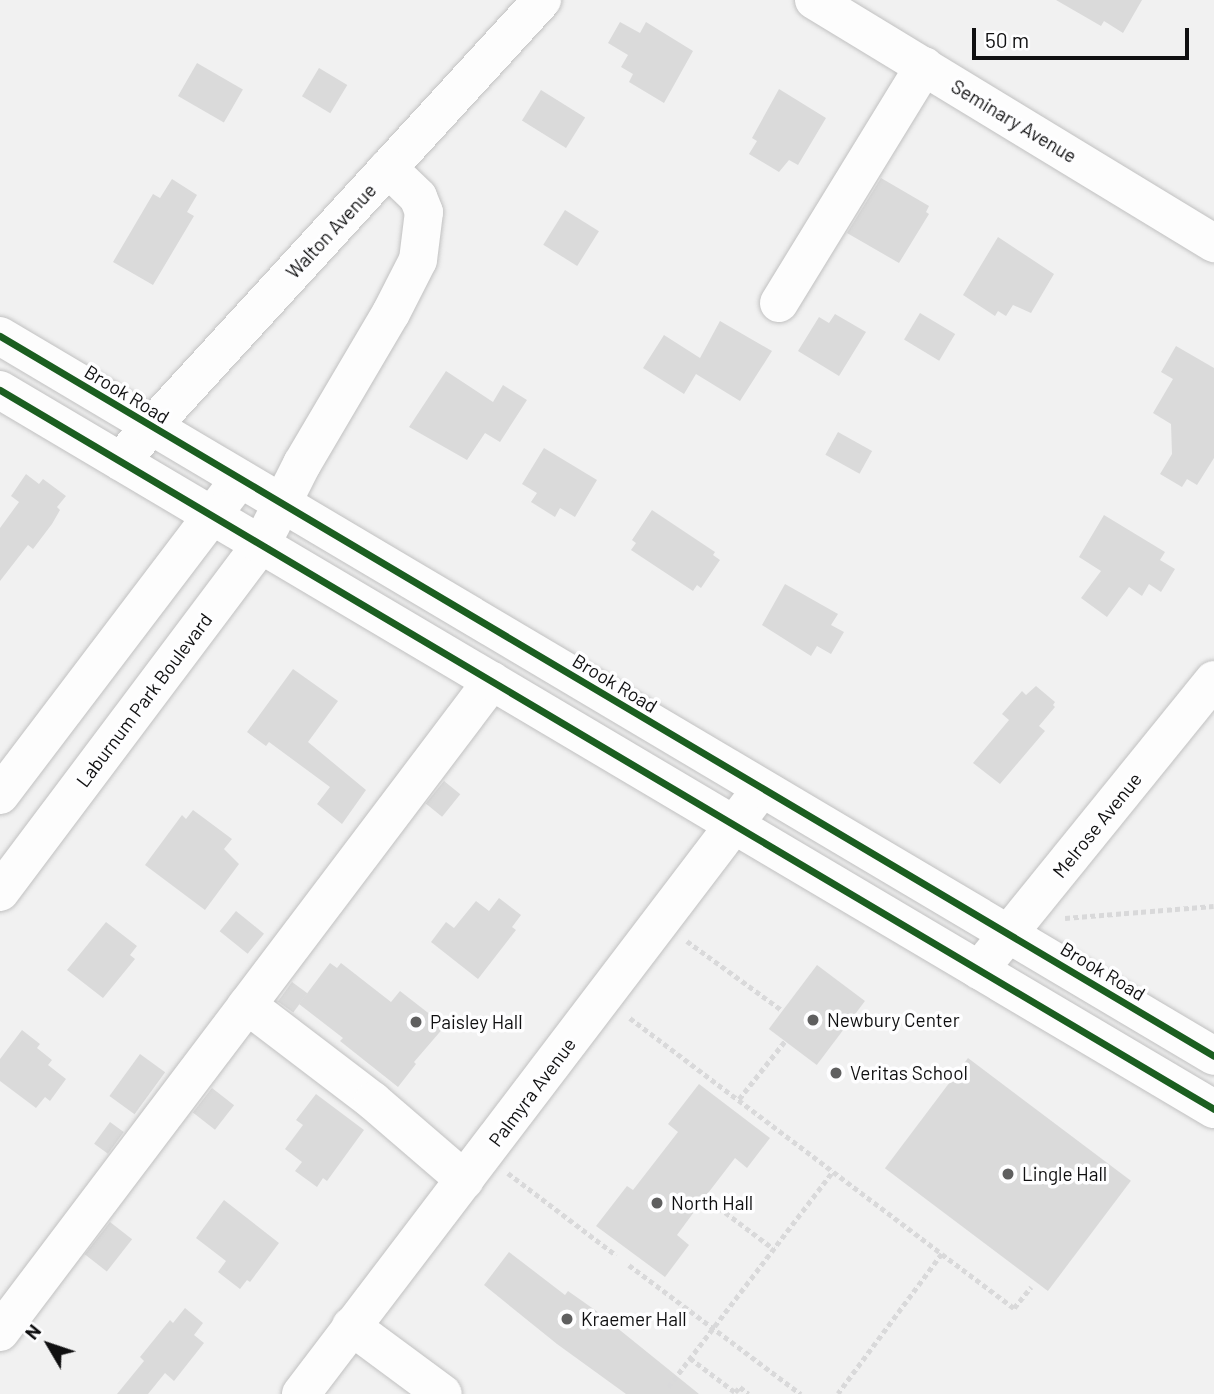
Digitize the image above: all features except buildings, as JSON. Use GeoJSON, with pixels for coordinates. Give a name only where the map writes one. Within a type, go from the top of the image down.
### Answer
{"type":"FeatureCollection","features":[{"type":"Feature","properties":{"kind":"street","name":"Walton Avenue"},"geometry":{"type":"LineString","coordinates":[[120,461],[542,0]]}},
{"type":"Feature","properties":{"kind":"street","name":"Seminary Avenue"},"geometry":{"type":"LineString","coordinates":[[814,0],[1214,243]]}},
{"type":"Feature","properties":{"kind":"street"},"geometry":{"type":"LineString","coordinates":[[779,303],[923,66]]}},
{"type":"Feature","properties":{"kind":"street","name":"Laburnum Park Boulevard"},"geometry":{"type":"LineString","coordinates":[[0,892],[261,545],[418,260],[424,212],[418,197],[388,168]]}},
{"type":"Feature","properties":{"kind":"street","name":"Brook Road"},"geometry":{"type":"LineString","coordinates":[[0,336],[1214,1056]]}},
{"type":"Feature","properties":{"kind":"street"},"geometry":{"type":"LineString","coordinates":[[0,390],[1214,1109]]}},
{"type":"Feature","properties":{"kind":"street"},"geometry":{"type":"LineString","coordinates":[[0,795],[240,479]]}},
{"type":"Feature","properties":{"kind":"street","name":"Melrose Avenue"},"geometry":{"type":"LineString","coordinates":[[979,970],[1214,680]]}},
{"type":"Feature","properties":{"kind":"street"},"geometry":{"type":"LineString","coordinates":[[0,1332],[492,681]]}},
{"type":"Feature","properties":{"kind":"street","name":"Palmyra Avenue"},"geometry":{"type":"LineString","coordinates":[[301,1394],[762,788]]}},
{"type":"Feature","properties":{"kind":"street"},"geometry":{"type":"LineString","coordinates":[[247,1005],[373,1101],[474,1167]]}},
{"type":"Feature","properties":{"kind":"street"},"geometry":{"type":"LineString","coordinates":[[351,1326],[443,1394]]}},
{"type":"Feature","properties":{"kind":"path"},"geometry":{"type":"LineString","coordinates":[[1058,918],[1214,906]]}},
{"type":"Feature","properties":{"kind":"path"},"geometry":{"type":"LineString","coordinates":[[661,922],[783,1011]]}},
{"type":"Feature","properties":{"kind":"path"},"geometry":{"type":"LineString","coordinates":[[603,998],[1014,1308],[1031,1287]]}},
{"type":"Feature","properties":{"kind":"path"},"geometry":{"type":"LineString","coordinates":[[739,1099],[785,1041]]}},
{"type":"Feature","properties":{"kind":"path"},"geometry":{"type":"LineString","coordinates":[[474,1167],[616,1255]]}},
{"type":"Feature","properties":{"kind":"path"},"geometry":{"type":"LineString","coordinates":[[668,1387],[833,1171]]}},
{"type":"Feature","properties":{"kind":"path"},"geometry":{"type":"LineString","coordinates":[[705,1197],[774,1249]]}},
{"type":"Feature","properties":{"kind":"path"},"geometry":{"type":"LineString","coordinates":[[838,1394],[942,1254]]}},
{"type":"Feature","properties":{"kind":"path"},"geometry":{"type":"LineString","coordinates":[[629,1265],[801,1394]]}},
{"type":"Feature","properties":{"kind":"path"},"geometry":{"type":"LineString","coordinates":[[690,1358],[735,1392],[740,1387],[749,1394]]}},
{"type":"Feature","properties":{"kind":"cycle path"},"geometry":{"type":"LineString","coordinates":[[0,336],[1214,1056]]}},
{"type":"Feature","properties":{"kind":"cycle path"},"geometry":{"type":"LineString","coordinates":[[0,390],[1214,1109]]}},
{"type":"Feature","properties":{"kind":"place","name":"Newbury Center"},"geometry":{"type":"Point","coordinates":[813,1020]}},
{"type":"Feature","properties":{"kind":"place","name":"Paisley Hall"},"geometry":{"type":"Point","coordinates":[416,1022]}},
{"type":"Feature","properties":{"kind":"place","name":"Veritas School"},"geometry":{"type":"Point","coordinates":[836,1073]}},
{"type":"Feature","properties":{"kind":"place","name":"Lingle Hall"},"geometry":{"type":"Point","coordinates":[1008,1174]}},
{"type":"Feature","properties":{"kind":"place","name":"North Hall"},"geometry":{"type":"Point","coordinates":[657,1203]}},
{"type":"Feature","properties":{"kind":"place","name":"Kraemer Hall"},"geometry":{"type":"Point","coordinates":[567,1319]}}]}
